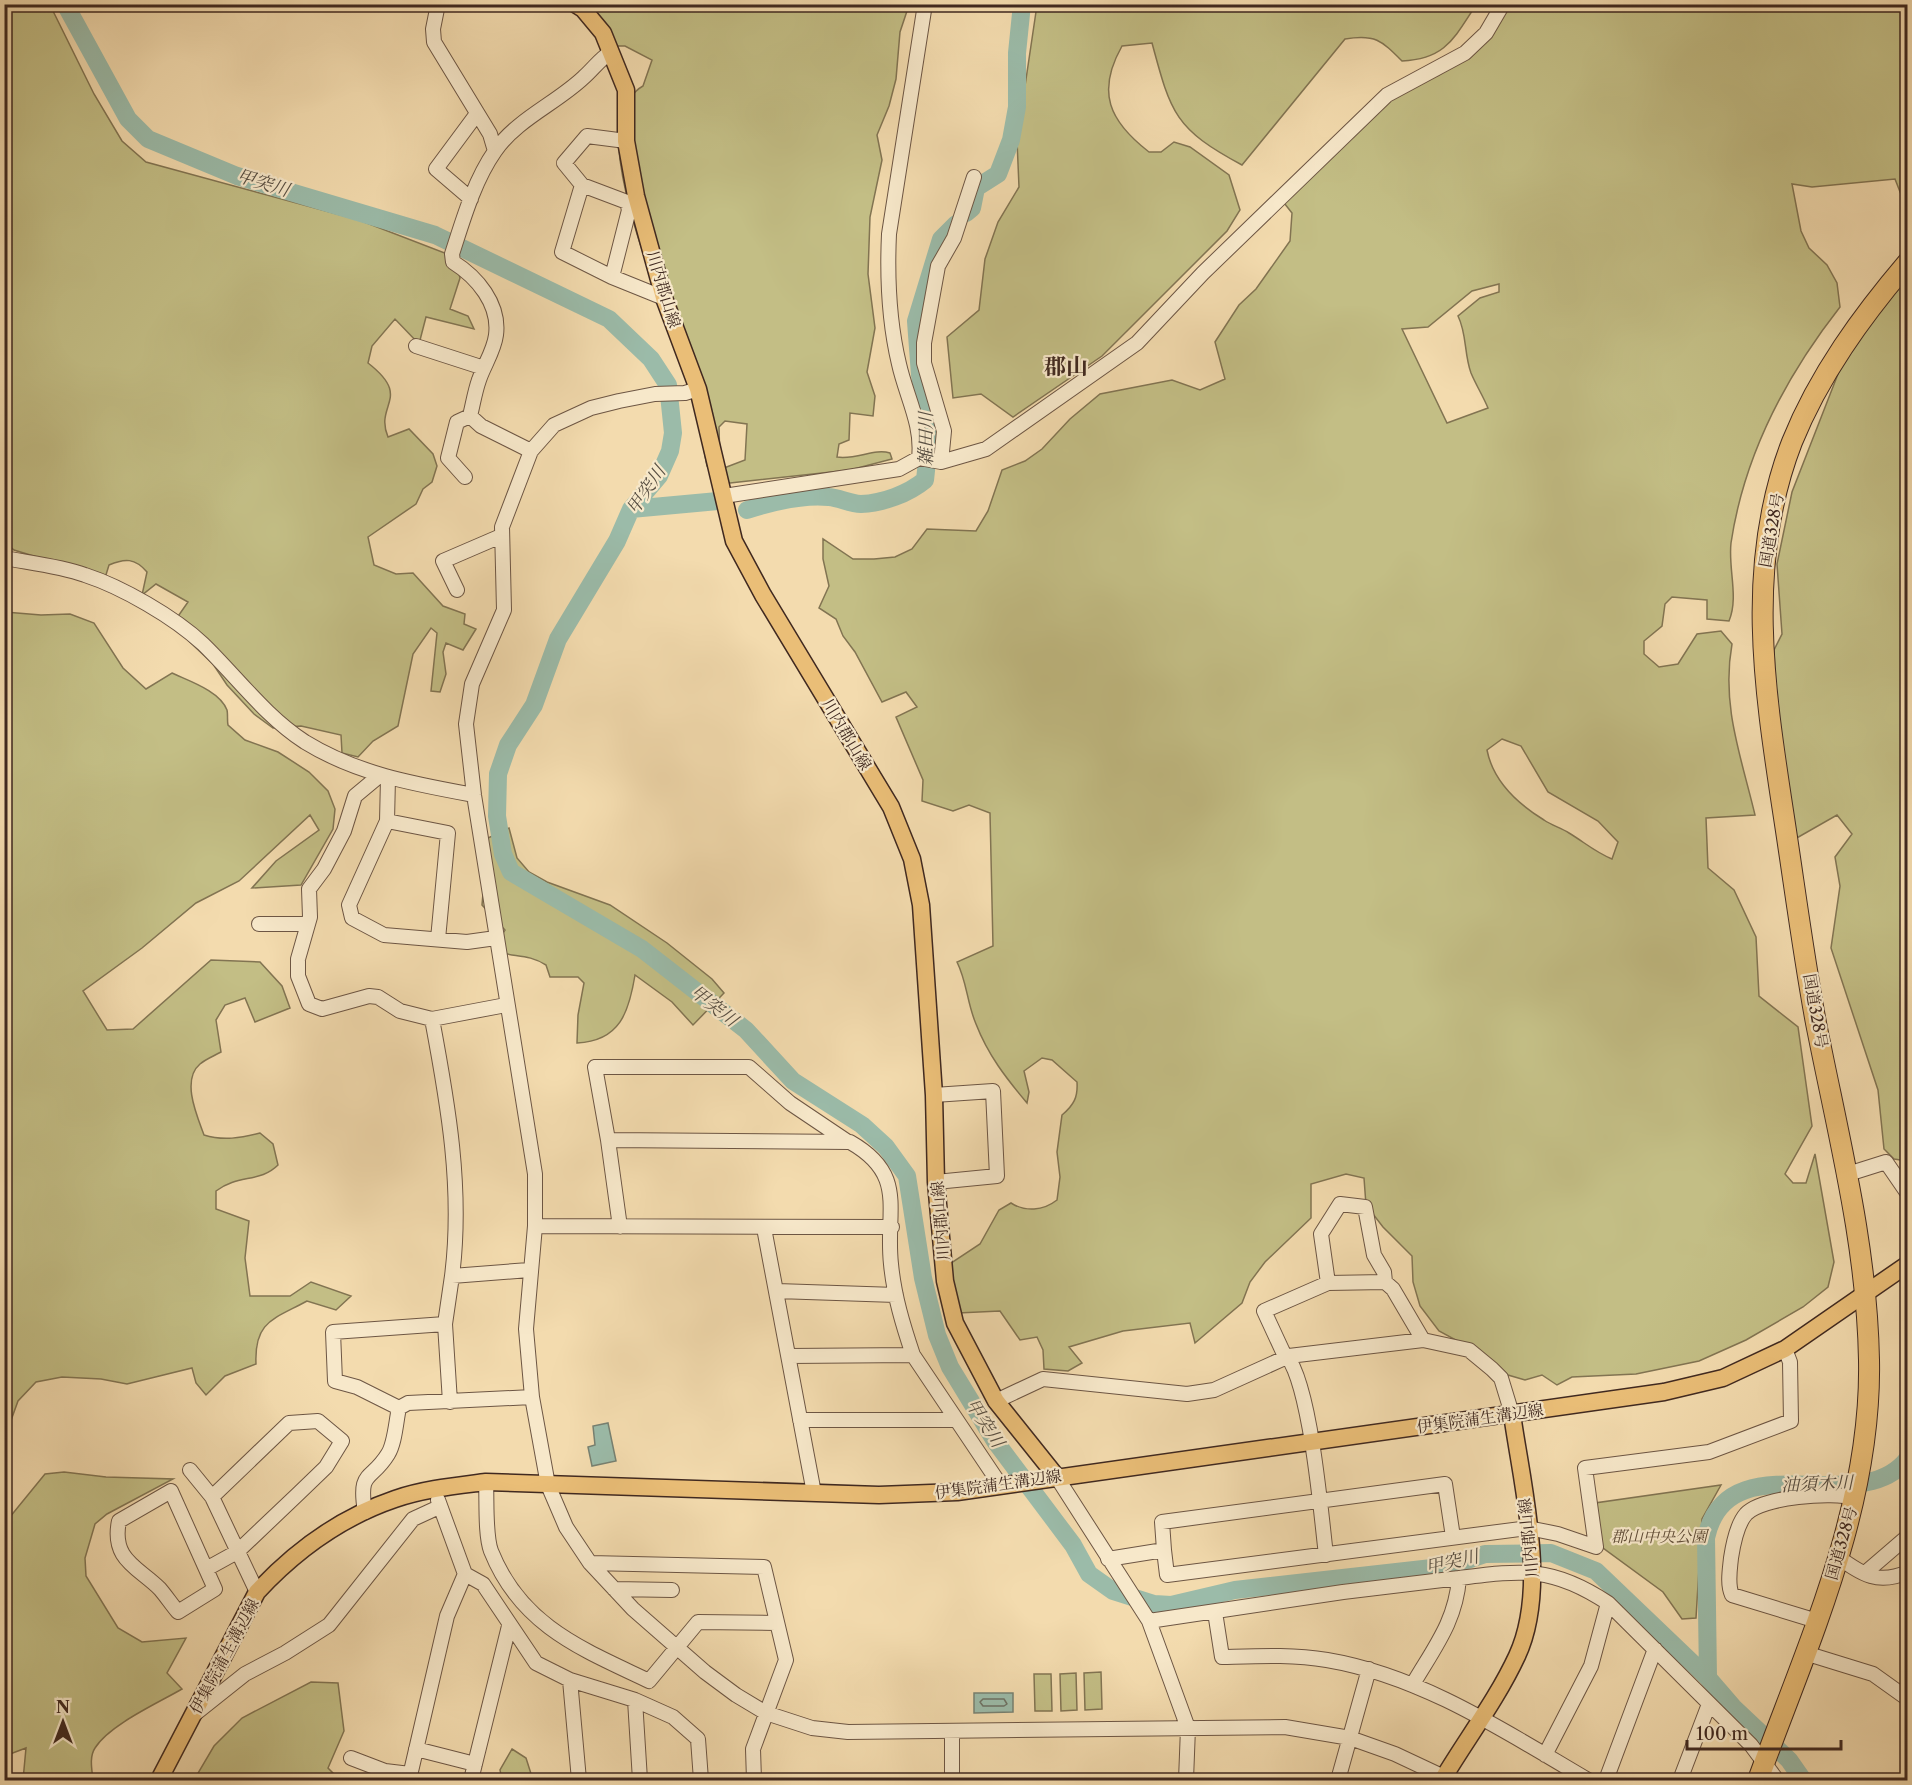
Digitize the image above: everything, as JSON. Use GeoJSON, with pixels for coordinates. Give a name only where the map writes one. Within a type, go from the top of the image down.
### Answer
{"type":"FeatureCollection","features":[{"type":"Feature","properties":{"kind":"highway","name":"国道328号"},"geometry":{"type":"LineString","coordinates":[[1758,1780],[1838,1557],[1855,1496],[1862,1459],[1869,1391],[1866,1294],[1848,1174],[1816,1021],[1767,710],[1762,643],[1762,582],[1776,497],[1792,443],[1839,351],[1908,262]]}},
{"type":"Feature","properties":{"kind":"main road","name":"川内郡山線"},"geometry":{"type":"LineString","coordinates":[[575,4],[583,9],[603,33],[626,90],[626,141],[636,196],[664,298],[724,496],[734,541],[763,594],[891,807],[912,859],[921,906],[934,1095],[936,1182],[945,1281],[955,1323],[996,1401],[1056,1476]]}},
{"type":"Feature","properties":{"kind":"main road","name":"伊集院蒲生溝辺線"},"geometry":{"type":"LineString","coordinates":[[159,1780],[257,1592],[301,1550],[365,1512],[394,1499],[436,1489],[486,1482],[814,1493],[925,1494],[1003,1486],[1056,1476],[1512,1414],[1702,1385],[1742,1371],[1785,1349],[1908,1264]]}},
{"type":"Feature","properties":{"kind":"main road","name":"川内郡山線"},"geometry":{"type":"LineString","coordinates":[[1447,1779],[1517,1656],[1526,1632],[1532,1602],[1534,1569],[1512,1414]]}},
{"type":"Feature","properties":{"kind":"street"},"geometry":{"type":"LineString","coordinates":[[438,4],[433,29],[434,42],[490,134],[495,151]]}},
{"type":"Feature","properties":{"kind":"street"},"geometry":{"type":"LineString","coordinates":[[919,458],[921,439],[899,364],[887,267],[889,234],[925,4]]}},
{"type":"Feature","properties":{"kind":"street"},"geometry":{"type":"LineString","coordinates":[[724,496],[899,469],[919,458],[940,461],[986,449],[1137,343],[1203,273],[1387,95],[1465,53],[1486,33],[1503,4]]}},
{"type":"Feature","properties":{"kind":"street"},"geometry":{"type":"LineString","coordinates":[[470,416],[496,335],[495,322],[487,295],[472,274],[453,262],[452,254],[471,199],[495,151],[515,130],[584,77],[599,60],[612,52]]}},
{"type":"Feature","properties":{"kind":"street"},"geometry":{"type":"LineString","coordinates":[[471,199],[436,169],[477,115]]}},
{"type":"Feature","properties":{"kind":"street"},"geometry":{"type":"LineString","coordinates":[[612,277],[629,210],[627,202],[582,185],[564,163],[586,136],[626,141]]}},
{"type":"Feature","properties":{"kind":"street"},"geometry":{"type":"LineString","coordinates":[[940,461],[944,431],[924,363],[924,343],[938,266],[954,238],[974,177]]}},
{"type":"Feature","properties":{"kind":"street"},"geometry":{"type":"LineString","coordinates":[[582,185],[562,252],[612,277],[664,298]]}},
{"type":"Feature","properties":{"kind":"street"},"geometry":{"type":"LineString","coordinates":[[416,346],[484,368]]}},
{"type":"Feature","properties":{"kind":"street"},"geometry":{"type":"LineString","coordinates":[[692,391],[655,394],[610,403],[569,417],[554,425],[531,451],[504,518],[501,536],[504,610],[481,658],[468,703],[466,724],[474,795],[535,1174],[535,1226],[526,1329],[532,1397],[548,1485],[566,1527],[590,1563],[678,1648],[736,1695],[766,1713],[812,1728],[848,1732],[1285,1726],[1350,1738],[1395,1754],[1447,1779]]}},
{"type":"Feature","properties":{"kind":"street"},"geometry":{"type":"LineString","coordinates":[[470,416],[481,426],[531,451]]}},
{"type":"Feature","properties":{"kind":"street"},"geometry":{"type":"LineString","coordinates":[[465,477],[448,458],[456,422],[470,416]]}},
{"type":"Feature","properties":{"kind":"street"},"geometry":{"type":"LineString","coordinates":[[457,590],[443,561],[501,536]]}},
{"type":"Feature","properties":{"kind":"street"},"geometry":{"type":"LineString","coordinates":[[4,558],[85,575],[135,599],[201,643],[282,726],[355,768],[384,777],[474,795]]}},
{"type":"Feature","properties":{"kind":"street"},"geometry":{"type":"LineString","coordinates":[[384,777],[387,821],[349,905],[352,918],[384,935],[467,942],[496,938]]}},
{"type":"Feature","properties":{"kind":"street"},"geometry":{"type":"LineString","coordinates":[[384,777],[355,796],[344,831],[324,869],[309,889],[308,924],[298,959],[298,976],[309,1004],[322,1009],[369,996],[378,997],[400,1011],[432,1019],[506,1005]]}},
{"type":"Feature","properties":{"kind":"street"},"geometry":{"type":"LineString","coordinates":[[387,821],[448,833],[438,939]]}},
{"type":"Feature","properties":{"kind":"street"},"geometry":{"type":"LineString","coordinates":[[259,924],[308,924]]}},
{"type":"Feature","properties":{"kind":"street"},"geometry":{"type":"LineString","coordinates":[[432,1019],[451,1118],[457,1219],[445,1324],[450,1402]]}},
{"type":"Feature","properties":{"kind":"street"},"geometry":{"type":"LineString","coordinates":[[620,1227],[595,1067],[749,1068],[789,1103],[866,1152],[881,1165],[889,1186],[892,1227],[891,1262],[896,1295],[913,1355],[1003,1486]]}},
{"type":"Feature","properties":{"kind":"street"},"geometry":{"type":"LineString","coordinates":[[934,1095],[993,1091],[997,1176],[936,1182]]}},
{"type":"Feature","properties":{"kind":"street"},"geometry":{"type":"LineString","coordinates":[[608,1140],[850,1143]]}},
{"type":"Feature","properties":{"kind":"street"},"geometry":{"type":"LineString","coordinates":[[1848,1174],[1886,1162],[1908,1194]]}},
{"type":"Feature","properties":{"kind":"street"},"geometry":{"type":"LineString","coordinates":[[1328,1282],[1322,1234],[1340,1204],[1365,1207],[1374,1255],[1384,1272],[1385,1282]]}},
{"type":"Feature","properties":{"kind":"street"},"geometry":{"type":"LineString","coordinates":[[535,1226],[892,1227]]}},
{"type":"Feature","properties":{"kind":"street"},"geometry":{"type":"LineString","coordinates":[[764,1228],[814,1493]]}},
{"type":"Feature","properties":{"kind":"street"},"geometry":{"type":"LineString","coordinates":[[452,1276],[530,1270]]}},
{"type":"Feature","properties":{"kind":"street"},"geometry":{"type":"LineString","coordinates":[[1326,1555],[1303,1390],[1289,1356],[1283,1352],[1264,1311],[1328,1282],[1385,1282],[1393,1289],[1424,1340]]}},
{"type":"Feature","properties":{"kind":"street"},"geometry":{"type":"LineString","coordinates":[[777,1291],[896,1295]]}},
{"type":"Feature","properties":{"kind":"street"},"geometry":{"type":"LineString","coordinates":[[399,1408],[357,1387],[335,1381],[333,1332],[445,1324]]}},
{"type":"Feature","properties":{"kind":"street"},"geometry":{"type":"LineString","coordinates":[[996,1401],[1042,1379],[1187,1394],[1214,1390],[1289,1356],[1424,1340],[1468,1350],[1492,1369],[1501,1378],[1512,1414]]}},
{"type":"Feature","properties":{"kind":"street"},"geometry":{"type":"LineString","coordinates":[[1453,1537],[1445,1484],[1162,1522],[1167,1575],[1453,1537],[1528,1531],[1558,1534],[1596,1547],[1585,1468],[1709,1452],[1791,1421],[1790,1362],[1785,1349]]}},
{"type":"Feature","properties":{"kind":"street"},"geometry":{"type":"LineString","coordinates":[[789,1356],[913,1355]]}},
{"type":"Feature","properties":{"kind":"street"},"geometry":{"type":"LineString","coordinates":[[365,1512],[364,1482],[389,1454],[399,1408],[408,1403],[532,1397]]}},
{"type":"Feature","properties":{"kind":"street"},"geometry":{"type":"LineString","coordinates":[[800,1420],[956,1420]]}},
{"type":"Feature","properties":{"kind":"street"},"geometry":{"type":"LineString","coordinates":[[208,1568],[237,1552],[326,1467],[342,1441],[318,1421],[289,1423],[212,1497]]}},
{"type":"Feature","properties":{"kind":"street"},"geometry":{"type":"LineString","coordinates":[[190,1470],[212,1497],[257,1592]]}},
{"type":"Feature","properties":{"kind":"street"},"geometry":{"type":"LineString","coordinates":[[1056,1476],[1149,1621],[1188,1728],[1186,1780]]}},
{"type":"Feature","properties":{"kind":"street"},"geometry":{"type":"LineString","coordinates":[[486,1482],[490,1549],[517,1598],[560,1638],[649,1681],[698,1622],[776,1623]]}},
{"type":"Feature","properties":{"kind":"street"},"geometry":{"type":"LineString","coordinates":[[436,1489],[439,1507],[465,1574],[483,1584],[509,1626],[536,1663],[570,1680],[635,1700],[673,1717],[698,1739],[701,1780]]}},
{"type":"Feature","properties":{"kind":"street"},"geometry":{"type":"LineString","coordinates":[[171,1491],[208,1568],[215,1588],[178,1612],[160,1589],[126,1562],[117,1533],[119,1521],[171,1491]]}},
{"type":"Feature","properties":{"kind":"street"},"geometry":{"type":"LineString","coordinates":[[1816,1621],[1732,1594],[1729,1579],[1731,1555],[1740,1522],[1753,1507],[1768,1502],[1838,1494],[1855,1496]]}},
{"type":"Feature","properties":{"kind":"street"},"geometry":{"type":"LineString","coordinates":[[194,1714],[245,1674],[285,1653],[329,1625],[413,1518],[439,1507]]}},
{"type":"Feature","properties":{"kind":"street"},"geometry":{"type":"LineString","coordinates":[[1865,1574],[1908,1536]]}},
{"type":"Feature","properties":{"kind":"street"},"geometry":{"type":"LineString","coordinates":[[1108,1559],[1164,1550]]}},
{"type":"Feature","properties":{"kind":"street"},"geometry":{"type":"LineString","coordinates":[[1838,1557],[1865,1574],[1876,1578],[1892,1579],[1908,1572]]}},
{"type":"Feature","properties":{"kind":"street"},"geometry":{"type":"LineString","coordinates":[[590,1563],[764,1567],[786,1660],[753,1749],[754,1780]]}},
{"type":"Feature","properties":{"kind":"street"},"geometry":{"type":"LineString","coordinates":[[1149,1621],[1343,1592],[1534,1569],[1560,1577],[1586,1589],[1608,1603],[1765,1759],[1777,1780]]}},
{"type":"Feature","properties":{"kind":"street"},"geometry":{"type":"LineString","coordinates":[[351,1758],[409,1777],[447,1616],[465,1574]]}},
{"type":"Feature","properties":{"kind":"street"},"geometry":{"type":"LineString","coordinates":[[1413,1684],[1451,1620],[1457,1599],[1459,1578]]}},
{"type":"Feature","properties":{"kind":"street"},"geometry":{"type":"LineString","coordinates":[[614,1588],[672,1590]]}},
{"type":"Feature","properties":{"kind":"street"},"geometry":{"type":"LineString","coordinates":[[1545,1755],[1591,1666],[1608,1603]]}},
{"type":"Feature","properties":{"kind":"street"},"geometry":{"type":"LineString","coordinates":[[1215,1612],[1222,1657],[1284,1655],[1369,1669],[1413,1684],[1588,1780]]}},
{"type":"Feature","properties":{"kind":"street"},"geometry":{"type":"LineString","coordinates":[[471,1780],[509,1626]]}},
{"type":"Feature","properties":{"kind":"street"},"geometry":{"type":"LineString","coordinates":[[1605,1780],[1655,1649]]}},
{"type":"Feature","properties":{"kind":"street"},"geometry":{"type":"LineString","coordinates":[[1805,1653],[1873,1674],[1908,1699]]}},
{"type":"Feature","properties":{"kind":"street"},"geometry":{"type":"LineString","coordinates":[[1338,1780],[1369,1669]]}},
{"type":"Feature","properties":{"kind":"street"},"geometry":{"type":"LineString","coordinates":[[570,1680],[579,1780]]}},
{"type":"Feature","properties":{"kind":"street"},"geometry":{"type":"LineString","coordinates":[[635,1700],[640,1780]]}},
{"type":"Feature","properties":{"kind":"street"},"geometry":{"type":"LineString","coordinates":[[1680,1780],[1709,1704]]}},
{"type":"Feature","properties":{"kind":"street"},"geometry":{"type":"LineString","coordinates":[[952,1731],[952,1780]]}},
{"type":"Feature","properties":{"kind":"street"},"geometry":{"type":"LineString","coordinates":[[416,1749],[475,1764]]}},
{"type":"Feature","properties":{"kind":"green space"},"geometry":{"type":"Polygon","coordinates":[[[1037,4],[1476,5],[1455,37],[1439,51],[1429,56],[1402,61],[1377,40],[1364,37],[1345,39],[1242,165],[1202,141],[1179,117],[1165,87],[1152,43],[1122,46],[1114,62],[1109,92],[1111,105],[1124,129],[1149,152],[1161,152],[1174,142],[1190,147],[1229,175],[1240,210],[1227,231],[1102,356],[1013,417],[981,394],[953,398],[947,337],[979,310],[985,259],[998,222],[1019,187],[1017,140],[1037,4]]]}},
{"type":"Feature","properties":{"kind":"green space"},"geometry":{"type":"Polygon","coordinates":[[[4,5],[50,5],[94,94],[122,141],[146,162],[359,220],[455,257],[460,278],[450,309],[468,316],[474,329],[426,317],[419,344],[395,319],[372,346],[368,363],[381,375],[390,393],[385,416],[388,437],[409,429],[433,454],[437,466],[432,482],[423,489],[416,504],[368,537],[374,565],[396,574],[413,573],[443,606],[465,614],[464,624],[476,629],[463,650],[446,643],[443,652],[446,674],[440,692],[431,691],[437,633],[431,628],[413,654],[398,726],[373,741],[358,757],[342,753],[341,735],[301,726],[273,728],[254,714],[227,685],[213,664],[172,625],[188,602],[156,584],[142,595],[147,572],[138,564],[125,560],[109,565],[105,578],[14,550],[5,542],[4,5]]]}},
{"type":"Feature","properties":{"kind":"green space"},"geometry":{"type":"Polygon","coordinates":[[[578,5],[909,5],[900,32],[896,79],[889,106],[877,135],[882,160],[870,217],[868,274],[875,328],[867,372],[875,396],[873,416],[850,413],[849,440],[839,444],[837,457],[884,452],[890,453],[892,459],[850,470],[730,483],[716,481],[711,473],[745,460],[747,424],[725,421],[719,427],[720,464],[707,466],[696,408],[677,347],[643,254],[620,160],[619,140],[625,109],[630,99],[643,86],[652,60],[625,46],[608,46],[578,5]]]}},
{"type":"Feature","properties":{"kind":"green space"},"geometry":{"type":"Polygon","coordinates":[[[1500,5],[1907,5],[1907,202],[1904,202],[1895,179],[1812,187],[1792,184],[1801,231],[1809,248],[1827,265],[1837,283],[1840,307],[1820,333],[1785,389],[1757,448],[1746,479],[1731,543],[1733,602],[1729,621],[1707,619],[1707,600],[1672,597],[1665,604],[1662,626],[1644,641],[1644,654],[1659,667],[1678,664],[1697,634],[1721,631],[1732,644],[1729,666],[1731,709],[1755,815],[1706,818],[1708,868],[1734,890],[1756,937],[1759,996],[1798,1027],[1812,1126],[1785,1174],[1793,1183],[1806,1183],[1815,1154],[1834,1262],[1828,1287],[1803,1307],[1746,1340],[1699,1361],[1636,1374],[1572,1377],[1557,1385],[1542,1375],[1525,1380],[1508,1375],[1491,1359],[1439,1331],[1420,1306],[1413,1282],[1412,1256],[1383,1227],[1366,1205],[1364,1178],[1346,1174],[1311,1184],[1311,1218],[1265,1262],[1250,1282],[1242,1303],[1195,1343],[1190,1323],[1123,1331],[1069,1347],[1082,1363],[1068,1371],[1044,1369],[1043,1350],[1037,1337],[1020,1340],[1000,1311],[958,1313],[948,1265],[980,1244],[999,1210],[1011,1203],[1022,1208],[1040,1208],[1057,1200],[1060,1177],[1057,1152],[1062,1115],[1070,1108],[1074,1100],[1077,1082],[1052,1060],[1042,1058],[1024,1071],[1029,1092],[1027,1103],[998,1066],[986,1046],[973,1016],[957,962],[993,946],[990,813],[969,805],[953,811],[922,801],[923,780],[896,717],[917,707],[906,692],[882,702],[855,652],[843,636],[836,619],[819,608],[829,586],[823,559],[823,539],[853,559],[874,559],[895,557],[912,549],[927,529],[976,531],[988,511],[1002,470],[1025,461],[1042,449],[1070,419],[1100,394],[1172,380],[1200,390],[1225,379],[1215,342],[1239,305],[1256,289],[1290,241],[1292,213],[1281,199],[1395,95],[1439,75],[1477,47],[1500,5]],[[1499,284],[1472,291],[1428,327],[1402,329],[1447,423],[1488,408],[1471,373],[1458,316],[1480,298],[1499,292],[1499,284]],[[1502,739],[1487,750],[1495,772],[1508,791],[1534,814],[1612,859],[1618,842],[1598,821],[1548,792],[1521,746],[1502,739]]]}},
{"type":"Feature","properties":{"kind":"green space"},"geometry":{"type":"Polygon","coordinates":[[[1908,274],[1907,1161],[1894,1159],[1884,1149],[1878,1090],[1831,948],[1840,886],[1835,857],[1852,834],[1837,815],[1795,839],[1777,719],[1774,650],[1782,634],[1777,564],[1792,492],[1845,356],[1908,274]]]}},
{"type":"Feature","properties":{"kind":"green space"},"geometry":{"type":"Polygon","coordinates":[[[5,612],[41,615],[70,614],[94,623],[123,668],[146,689],[172,673],[203,687],[223,703],[227,710],[228,725],[245,740],[278,752],[309,772],[328,791],[335,809],[333,829],[301,885],[252,888],[276,861],[319,830],[310,815],[239,881],[196,903],[142,948],[83,991],[107,1030],[133,1029],[211,960],[260,962],[282,986],[290,1008],[255,1022],[245,998],[225,1005],[216,1020],[221,1052],[207,1059],[194,1071],[192,1098],[204,1135],[232,1138],[260,1133],[273,1144],[278,1165],[264,1174],[232,1182],[216,1191],[216,1209],[249,1221],[245,1258],[250,1296],[290,1296],[311,1282],[351,1296],[336,1310],[307,1301],[268,1323],[258,1339],[256,1364],[225,1376],[206,1395],[196,1383],[192,1368],[127,1384],[101,1379],[62,1377],[36,1382],[18,1401],[5,1437],[5,612]]]}},
{"type":"Feature","properties":{"kind":"green space"},"geometry":{"type":"Polygon","coordinates":[[[509,828],[517,858],[529,872],[547,882],[610,905],[667,943],[712,979],[724,993],[693,1025],[672,1002],[635,975],[629,1001],[620,1022],[603,1037],[577,1043],[578,1015],[584,983],[578,977],[550,977],[546,965],[539,961],[492,950],[505,930],[482,905],[488,838],[509,828]]]}},
{"type":"Feature","properties":{"kind":"green space"},"geometry":{"type":"Polygon","coordinates":[[[64,1472],[106,1477],[173,1479],[107,1514],[95,1524],[85,1558],[86,1576],[118,1628],[142,1642],[186,1638],[167,1673],[182,1689],[122,1723],[102,1739],[92,1755],[93,1780],[23,1780],[26,1748],[5,1756],[5,1523],[45,1474],[64,1472]]]}},
{"type":"Feature","properties":{"kind":"green space","name":"郡山中央公園"},"geometry":{"type":"Polygon","coordinates":[[[1721,1485],[1702,1519],[1696,1618],[1682,1619],[1663,1592],[1599,1545],[1595,1503],[1721,1485]]]}},
{"type":"Feature","properties":{"kind":"green space"},"geometry":{"type":"Polygon","coordinates":[[[1101,1672],[1102,1709],[1085,1710],[1084,1673],[1101,1672]]]}},
{"type":"Feature","properties":{"kind":"green space"},"geometry":{"type":"Polygon","coordinates":[[[1076,1673],[1077,1710],[1061,1711],[1060,1674],[1076,1673]]]}},
{"type":"Feature","properties":{"kind":"green space"},"geometry":{"type":"Polygon","coordinates":[[[1034,1674],[1051,1674],[1052,1711],[1035,1711],[1034,1674]]]}},
{"type":"Feature","properties":{"kind":"green space"},"geometry":{"type":"Polygon","coordinates":[[[311,1682],[338,1683],[344,1731],[328,1768],[340,1780],[194,1780],[214,1746],[242,1718],[311,1682]]]}},
{"type":"Feature","properties":{"kind":"green space"},"geometry":{"type":"Polygon","coordinates":[[[512,1749],[526,1758],[533,1780],[502,1780],[500,1770],[512,1749]]]}},
{"type":"Feature","properties":{"kind":"water"},"geometry":{"type":"Polygon","coordinates":[[[608,1423],[616,1461],[592,1466],[588,1447],[595,1445],[593,1426],[608,1423]]]}},
{"type":"Feature","properties":{"kind":"water"},"geometry":{"type":"Polygon","coordinates":[[[974,1693],[1013,1693],[1013,1712],[974,1713],[974,1693]]]}},
{"type":"Feature","properties":{"kind":"waterway","name":"甲突川"},"geometry":{"type":"LineString","coordinates":[[65,4],[128,119],[148,139],[237,176],[435,235],[609,319],[651,359],[668,385],[673,433],[670,451],[659,476],[631,509],[617,541],[558,639],[534,705],[508,745],[498,774],[497,816],[503,854],[511,872],[642,949],[746,1030],[793,1081],[862,1125],[886,1147],[907,1176],[923,1278],[937,1335],[950,1367],[995,1441],[1073,1545],[1089,1574],[1113,1591],[1154,1604],[1171,1605],[1235,1590],[1450,1566],[1485,1554],[1551,1553],[1596,1571],[1708,1678],[1733,1707],[1789,1760],[1803,1780]]}},
{"type":"Feature","properties":{"kind":"waterway","name":"雑田川"},"geometry":{"type":"LineString","coordinates":[[966,213],[972,208],[976,188],[998,174],[1011,140],[1017,107],[1017,53],[1022,4]]}},
{"type":"Feature","properties":{"kind":"waterway","name":"雑田川"},"geometry":{"type":"LineString","coordinates":[[747,510],[777,502],[819,496],[857,504],[869,503],[886,500],[925,480],[930,433],[920,375],[916,321],[941,239],[956,224]]}},
{"type":"Feature","properties":{"kind":"waterway","name":"雑田川"},"geometry":{"type":"LineString","coordinates":[[631,509],[718,501]]}},
{"type":"Feature","properties":{"kind":"waterway","name":"油須木川"},"geometry":{"type":"LineString","coordinates":[[1708,1678],[1706,1538],[1719,1508],[1740,1492],[1767,1486],[1860,1483],[1887,1476],[1908,1458]]}},
{"type":"Feature","properties":{"kind":"district","name":"郡山"},"geometry":{"type":"Point","coordinates":[1066,366]}}]}
